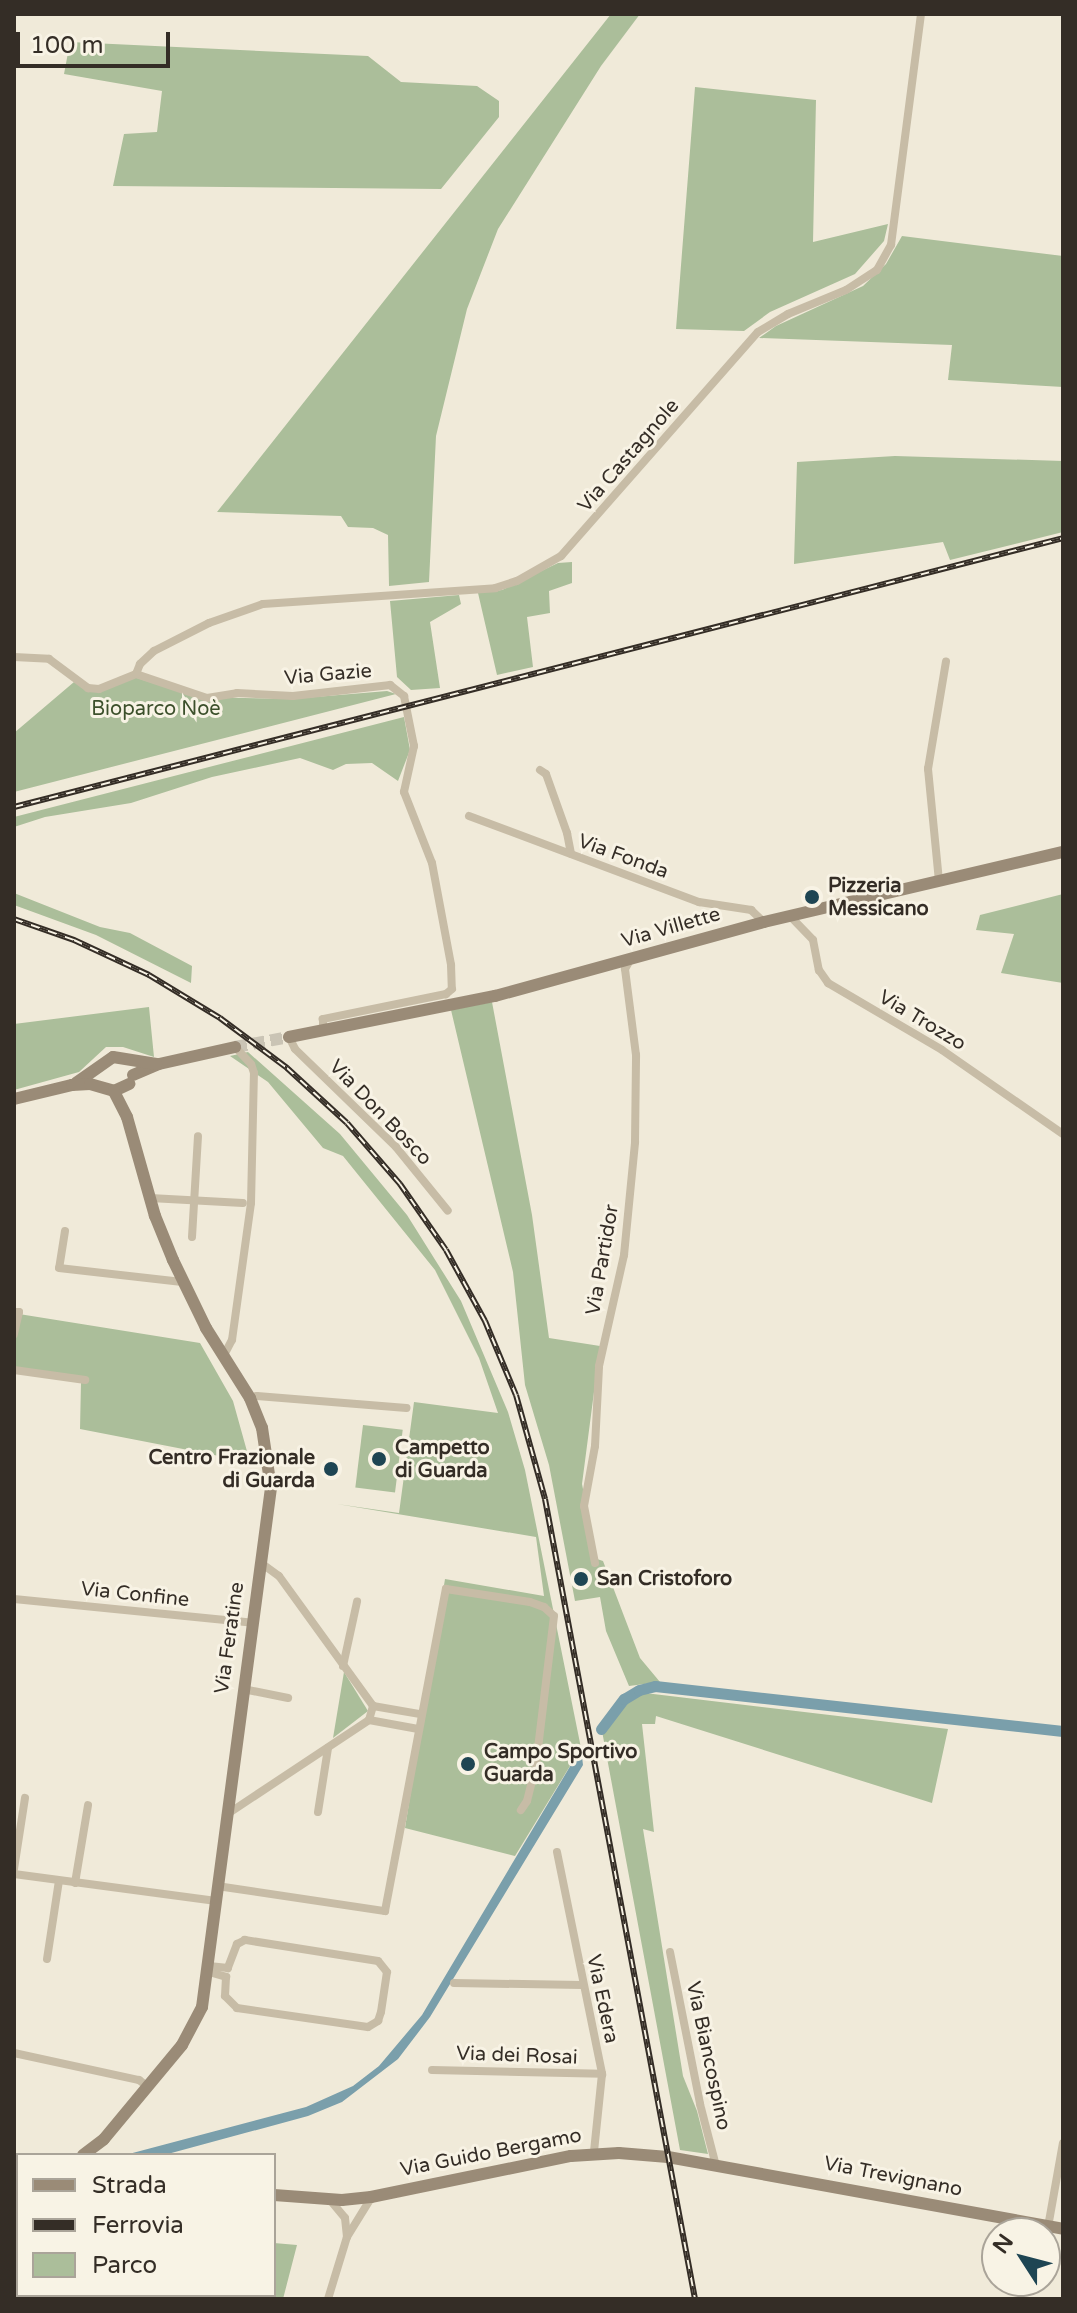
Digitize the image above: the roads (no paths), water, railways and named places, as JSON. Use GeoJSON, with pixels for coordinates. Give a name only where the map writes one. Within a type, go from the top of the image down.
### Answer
{"type":"FeatureCollection","features":[{"type":"Feature","properties":{"kind":"street","name":"Via Castagnole"},"geometry":{"type":"LineString","coordinates":[[136,674],[140,664],[154,651],[209,623],[263,604],[495,588],[517,581],[561,556],[758,332],[788,314],[846,290],[877,270],[891,245],[921,14]]}},
{"type":"Feature","properties":{"kind":"street"},"geometry":{"type":"LineString","coordinates":[[14,657],[49,659],[88,688],[99,689],[136,674]]}},
{"type":"Feature","properties":{"kind":"street"},"geometry":{"type":"LineString","coordinates":[[939,881],[928,769],[946,661]]}},
{"type":"Feature","properties":{"kind":"street","name":"Via Gazie"},"geometry":{"type":"LineString","coordinates":[[136,674],[207,698],[237,693],[293,696],[390,685],[404,696],[414,746],[404,792],[432,863],[451,965],[452,989],[446,994],[323,1019],[323,1029]]}},
{"type":"Feature","properties":{"kind":"street"},"geometry":{"type":"LineString","coordinates":[[540,770],[546,774],[571,854]]}},
{"type":"Feature","properties":{"kind":"street","name":"Via Fonda"},"geometry":{"type":"LineString","coordinates":[[469,816],[699,902],[751,910],[764,922]]}},
{"type":"Feature","properties":{"kind":"street","name":"Via Villette"},"geometry":{"type":"LineString","coordinates":[[289,1037],[495,996],[629,962],[764,922],[1063,852]]}},
{"type":"Feature","properties":{"kind":"street","name":"Via Trozzo"},"geometry":{"type":"LineString","coordinates":[[790,916],[813,940],[819,970],[828,983],[942,1050],[1063,1134]]}},
{"type":"Feature","properties":{"kind":"street","name":"Via Partidor"},"geometry":{"type":"LineString","coordinates":[[595,1563],[584,1506],[595,1446],[599,1366],[624,1255],[635,1142],[636,1055],[625,969],[629,962]]}},
{"type":"Feature","properties":{"kind":"street","name":"Via Don Bosco"},"geometry":{"type":"LineString","coordinates":[[289,1037],[295,1049],[396,1147],[448,1211]]}},
{"type":"Feature","properties":{"kind":"street"},"geometry":{"type":"LineString","coordinates":[[14,1099],[72,1085],[110,1089],[159,1064],[235,1047],[251,1064],[254,1073],[251,1188],[232,1340],[224,1355]]}},
{"type":"Feature","properties":{"kind":"street"},"geometry":{"type":"LineString","coordinates":[[72,1085],[113,1057],[159,1064]]}},
{"type":"Feature","properties":{"kind":"street"},"geometry":{"type":"LineString","coordinates":[[124,1059],[131,1079]]}},
{"type":"Feature","properties":{"kind":"street"},"geometry":{"type":"LineString","coordinates":[[102,1064],[99,1078],[110,1089]]}},
{"type":"Feature","properties":{"kind":"street","name":"Via Feratine"},"geometry":{"type":"LineString","coordinates":[[127,1117],[131,1079]]}},
{"type":"Feature","properties":{"kind":"street","name":"Via Feratine"},"geometry":{"type":"LineString","coordinates":[[95,2151],[182,2045],[196,2022],[209,1969],[225,1816],[271,1474],[262,1428],[250,1398],[182,1282],[150,1198],[127,1117],[110,1089]]}},
{"type":"Feature","properties":{"kind":"street"},"geometry":{"type":"LineString","coordinates":[[192,1237],[198,1136]]}},
{"type":"Feature","properties":{"kind":"street"},"geometry":{"type":"LineString","coordinates":[[150,1198],[243,1203]]}},
{"type":"Feature","properties":{"kind":"street"},"geometry":{"type":"LineString","coordinates":[[65,1231],[59,1268],[182,1282]]}},
{"type":"Feature","properties":{"kind":"street"},"geometry":{"type":"LineString","coordinates":[[14,1312],[19,1312],[14,1334]]}},
{"type":"Feature","properties":{"kind":"street"},"geometry":{"type":"LineString","coordinates":[[14,1370],[85,1380]]}},
{"type":"Feature","properties":{"kind":"street"},"geometry":{"type":"LineString","coordinates":[[250,1398],[257,1396],[407,1408]]}},
{"type":"Feature","properties":{"kind":"street"},"geometry":{"type":"LineString","coordinates":[[261,1563],[279,1576],[373,1706],[420,1714]]}},
{"type":"Feature","properties":{"kind":"street"},"geometry":{"type":"LineString","coordinates":[[217,1886],[385,1911],[446,1589],[530,1602],[554,1616],[536,1765],[527,1801],[521,1810]]}},
{"type":"Feature","properties":{"kind":"street","name":"Via Confine"},"geometry":{"type":"LineString","coordinates":[[14,1599],[253,1623]]}},
{"type":"Feature","properties":{"kind":"street"},"geometry":{"type":"LineString","coordinates":[[343,1666],[357,1602]]}},
{"type":"Feature","properties":{"kind":"street"},"geometry":{"type":"LineString","coordinates":[[243,1689],[288,1698]]}},
{"type":"Feature","properties":{"kind":"street"},"geometry":{"type":"LineString","coordinates":[[225,1816],[369,1720],[373,1706]]}},
{"type":"Feature","properties":{"kind":"street"},"geometry":{"type":"LineString","coordinates":[[369,1720],[418,1729]]}},
{"type":"Feature","properties":{"kind":"street"},"geometry":{"type":"LineString","coordinates":[[318,1812],[328,1748]]}},
{"type":"Feature","properties":{"kind":"street"},"geometry":{"type":"LineString","coordinates":[[25,1798],[14,1872],[59,1881],[216,1901]]}},
{"type":"Feature","properties":{"kind":"street"},"geometry":{"type":"LineString","coordinates":[[75,1883],[88,1805]]}},
{"type":"Feature","properties":{"kind":"street","name":"Via Edera"},"geometry":{"type":"LineString","coordinates":[[557,1852],[602,2074],[594,2152]]}},
{"type":"Feature","properties":{"kind":"street"},"geometry":{"type":"LineString","coordinates":[[47,1959],[59,1881]]}},
{"type":"Feature","properties":{"kind":"street"},"geometry":{"type":"LineString","coordinates":[[245,1940],[378,1961],[387,1972],[378,2021],[368,2027],[237,2008],[227,2001],[226,1977],[209,1969],[228,1968],[237,1944],[245,1940]]}},
{"type":"Feature","properties":{"kind":"street","name":"Via Biancospino"},"geometry":{"type":"LineString","coordinates":[[670,1952],[687,2046],[716,2166]]}},
{"type":"Feature","properties":{"kind":"street"},"geometry":{"type":"LineString","coordinates":[[454,1983],[582,1985]]}},
{"type":"Feature","properties":{"kind":"street"},"geometry":{"type":"LineString","coordinates":[[14,2053],[139,2080],[147,2086]]}},
{"type":"Feature","properties":{"kind":"street","name":"Via dei Rosai"},"geometry":{"type":"LineString","coordinates":[[432,2070],[602,2074]]}},
{"type":"Feature","properties":{"kind":"street"},"geometry":{"type":"LineString","coordinates":[[1050,2217],[1063,2143]]}},
{"type":"Feature","properties":{"kind":"street","name":"Via Guido Bergamo"},"geometry":{"type":"LineString","coordinates":[[276,2195],[328,2199],[371,2197],[594,2152],[653,2155],[716,2166]]}},
{"type":"Feature","properties":{"kind":"street","name":"Via Trevignano"},"geometry":{"type":"LineString","coordinates":[[716,2166],[994,2217]]}},
{"type":"Feature","properties":{"kind":"street"},"geometry":{"type":"LineString","coordinates":[[328,2299],[347,2237],[362,2206],[371,2197]]}},
{"type":"Feature","properties":{"kind":"street"},"geometry":{"type":"LineString","coordinates":[[328,2199],[345,2218],[347,2237]]}},
{"type":"Feature","properties":{"kind":"water"},"geometry":{"type":"Polygon","coordinates":[[[581,1748],[583,1765],[430,2017],[398,2059],[342,2102],[308,2116],[171,2153],[133,2153],[306,2107],[353,2086],[379,2066],[422,2015],[581,1748]]]}},
{"type":"Feature","properties":{"kind":"waterway"},"geometry":{"type":"LineString","coordinates":[[601,1729],[624,1699],[639,1690],[655,1686],[1063,1731]]}},
{"type":"Feature","properties":{"kind":"tunnel"},"geometry":{"type":"LineString","coordinates":[[235,1047],[289,1037]]}},
{"type":"Feature","properties":{"kind":"railway"},"geometry":{"type":"LineString","coordinates":[[14,807],[1063,538]]}},
{"type":"Feature","properties":{"kind":"railway"},"geometry":{"type":"LineString","coordinates":[[14,919],[74,940],[149,975],[220,1018],[287,1068],[347,1123],[400,1184],[446,1250],[485,1321],[516,1395],[545,1499],[695,2299]]}},
{"type":"Feature","properties":{"kind":"place","name":"Pizzeria Messicano"},"geometry":{"type":"Point","coordinates":[812,897]}},
{"type":"Feature","properties":{"kind":"place","name":"Campetto di Guarda"},"geometry":{"type":"Point","coordinates":[379,1459]}},
{"type":"Feature","properties":{"kind":"place","name":"Centro Frazionale di Guarda"},"geometry":{"type":"Point","coordinates":[331,1469]}},
{"type":"Feature","properties":{"kind":"place","name":"San Cristoforo"},"geometry":{"type":"Point","coordinates":[581,1579]}},
{"type":"Feature","properties":{"kind":"place","name":"Campo Sportivo Guarda"},"geometry":{"type":"Point","coordinates":[468,1764]}},
{"type":"Feature","properties":{"kind":"park label","name":"Bioparco Noè"},"geometry":{"type":"Point","coordinates":[156,709]}}]}
